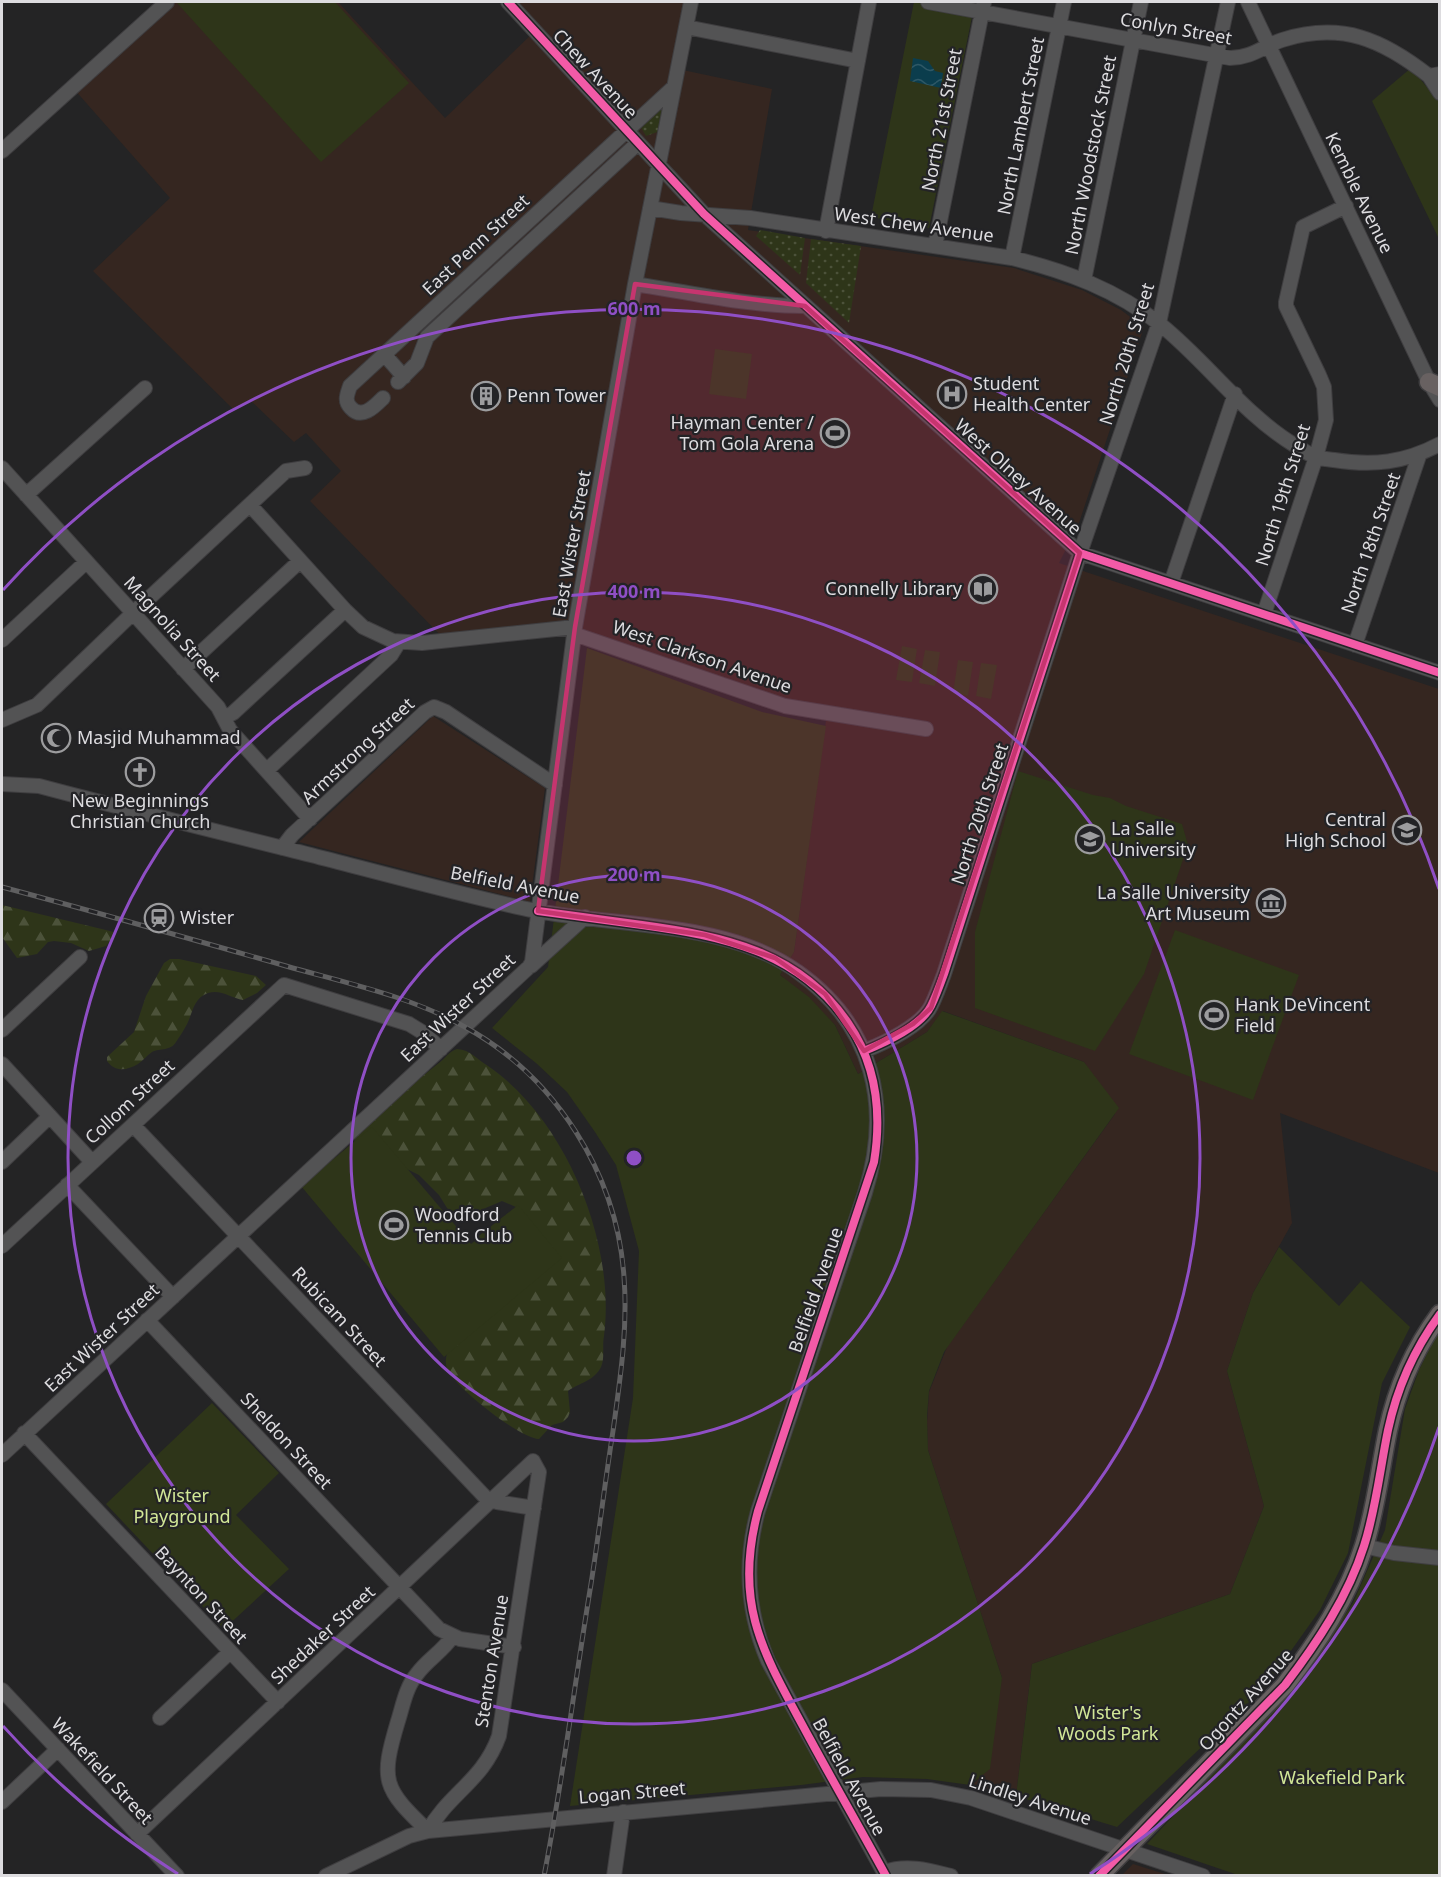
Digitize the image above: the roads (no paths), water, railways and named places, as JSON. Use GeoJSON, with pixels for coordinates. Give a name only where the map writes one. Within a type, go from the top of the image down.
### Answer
{"type":"FeatureCollection","features":[{"type":"Feature","properties":{"kind":"main road","name":"Ogontz Avenue"},"geometry":{"type":"LineString","coordinates":[[1099,1875],[1285,1685],[1330,1620],[1352,1578],[1364,1546],[1379,1485],[1388,1428],[1403,1379],[1423,1336],[1440,1314]]}},
{"type":"Feature","properties":{"kind":"street"},"geometry":{"type":"LineString","coordinates":[[5,142],[167,2]]}},
{"type":"Feature","properties":{"kind":"street","name":"Chew Avenue"},"geometry":{"type":"LineString","coordinates":[[508,2],[659,167]]}},
{"type":"Feature","properties":{"kind":"street","name":"East Wister Street"},"geometry":{"type":"LineString","coordinates":[[2,1455],[529,967],[533,956],[575,630],[635,284],[691,2]]}},
{"type":"Feature","properties":{"kind":"street"},"geometry":{"type":"LineString","coordinates":[[826,231],[869,2]]}},
{"type":"Feature","properties":{"kind":"street","name":"Conlyn Street"},"geometry":{"type":"LineString","coordinates":[[928,2],[983,7],[1059,26],[1230,58],[1248,56],[1269,45],[1310,34],[1328,33],[1364,37],[1397,52],[1434,75]]}},
{"type":"Feature","properties":{"kind":"street","name":"North Lambert Street"},"geometry":{"type":"LineString","coordinates":[[1012,258],[1064,2]]}},
{"type":"Feature","properties":{"kind":"street","name":"North Woodstock Street"},"geometry":{"type":"LineString","coordinates":[[1084,280],[1141,2]]}},
{"type":"Feature","properties":{"kind":"street","name":"North 20th Street"},"geometry":{"type":"LineString","coordinates":[[864,1051],[884,1043],[914,1024],[931,1008],[944,974],[1080,553],[1159,323],[1228,2]]}},
{"type":"Feature","properties":{"kind":"street","name":"Kemble Avenue"},"geometry":{"type":"LineString","coordinates":[[1248,2],[1440,400]]}},
{"type":"Feature","properties":{"kind":"street","name":"North 21st Street"},"geometry":{"type":"LineString","coordinates":[[935,246],[983,7]]}},
{"type":"Feature","properties":{"kind":"street"},"geometry":{"type":"LineString","coordinates":[[686,27],[858,61]]}},
{"type":"Feature","properties":{"kind":"street"},"geometry":{"type":"LineString","coordinates":[[1434,75],[1440,93]]}},
{"type":"Feature","properties":{"kind":"street","name":"East Penn Street"},"geometry":{"type":"LineString","coordinates":[[383,398],[374,408],[362,414],[355,412],[347,404],[346,398],[350,386],[674,87]]}},
{"type":"Feature","properties":{"kind":"street","name":"East Penn Street"},"geometry":{"type":"LineString","coordinates":[[384,354],[401,380],[417,363],[427,337],[638,143]]}},
{"type":"Feature","properties":{"kind":"street","name":"West Olney Avenue"},"geometry":{"type":"LineString","coordinates":[[659,167],[704,214],[1080,553],[1440,673]]}},
{"type":"Feature","properties":{"kind":"street","name":"North 19th Street"},"geometry":{"type":"LineString","coordinates":[[1264,614],[1326,420],[1324,387],[1286,302],[1303,227],[1346,206]]}},
{"type":"Feature","properties":{"kind":"street","name":"West Chew Avenue"},"geometry":{"type":"LineString","coordinates":[[650,208],[681,213],[750,218],[1012,258],[1047,266],[1084,280],[1121,298],[1159,323],[1263,422],[1316,457]]}},
{"type":"Feature","properties":{"kind":"street"},"geometry":{"type":"LineString","coordinates":[[635,284],[735,300],[783,306],[805,306]]}},
{"type":"Feature","properties":{"kind":"street"},"geometry":{"type":"LineString","coordinates":[[26,495],[145,388]]}},
{"type":"Feature","properties":{"kind":"street"},"geometry":{"type":"LineString","coordinates":[[1171,584],[1235,394]]}},
{"type":"Feature","properties":{"kind":"street"},"geometry":{"type":"LineString","coordinates":[[1316,457],[1362,464],[1394,461],[1440,444]]}},
{"type":"Feature","properties":{"kind":"street","name":"North 18th Street"},"geometry":{"type":"LineString","coordinates":[[1355,645],[1420,453]]}},
{"type":"Feature","properties":{"kind":"street","name":"Magnolia Street"},"geometry":{"type":"LineString","coordinates":[[2,468],[218,707],[230,730],[310,819]]}},
{"type":"Feature","properties":{"kind":"street"},"geometry":{"type":"LineString","coordinates":[[2,720],[37,705],[286,471],[305,468]]}},
{"type":"Feature","properties":{"kind":"street","name":"West Clarkson Avenue"},"geometry":{"type":"LineString","coordinates":[[250,504],[363,627],[372,633],[399,642],[422,643],[575,630],[785,706],[926,729]]}},
{"type":"Feature","properties":{"kind":"street"},"geometry":{"type":"LineString","coordinates":[[183,669],[300,561]]}},
{"type":"Feature","properties":{"kind":"street"},"geometry":{"type":"LineString","coordinates":[[2,640],[86,562]]}},
{"type":"Feature","properties":{"kind":"street"},"geometry":{"type":"LineString","coordinates":[[224,718],[345,610]]}},
{"type":"Feature","properties":{"kind":"street"},"geometry":{"type":"LineString","coordinates":[[267,770],[391,655],[399,642]]}},
{"type":"Feature","properties":{"kind":"street","name":"Armstrong Street"},"geometry":{"type":"LineString","coordinates":[[282,848],[292,835],[425,712],[434,707],[446,712],[555,784]]}},
{"type":"Feature","properties":{"kind":"street","name":"Belfield Avenue"},"geometry":{"type":"LineString","coordinates":[[2,784],[39,786],[538,911],[705,935],[744,945],[775,958],[799,973],[825,994],[843,1016],[864,1051],[877,1102],[874,1162],[758,1510],[749,1565],[751,1605],[762,1646],[776,1676],[885,1874]]}},
{"type":"Feature","properties":{"kind":"street"},"geometry":{"type":"LineString","coordinates":[[529,967],[585,917]]}},
{"type":"Feature","properties":{"kind":"street"},"geometry":{"type":"LineString","coordinates":[[2,1030],[80,957]]}},
{"type":"Feature","properties":{"kind":"street","name":"Collom Street"},"geometry":{"type":"LineString","coordinates":[[2,1246],[285,985],[403,1021],[422,1032],[441,1049]]}},
{"type":"Feature","properties":{"kind":"street"},"geometry":{"type":"LineString","coordinates":[[2,1064],[92,1162]]}},
{"type":"Feature","properties":{"kind":"street"},"geometry":{"type":"LineString","coordinates":[[2,1162],[50,1116]]}},
{"type":"Feature","properties":{"kind":"street","name":"Rubicam Street"},"geometry":{"type":"LineString","coordinates":[[133,1125],[491,1501]]}},
{"type":"Feature","properties":{"kind":"street"},"geometry":{"type":"LineString","coordinates":[[67,1185],[173,1297]]}},
{"type":"Feature","properties":{"kind":"street","name":"Sheldon Street"},"geometry":{"type":"LineString","coordinates":[[147,1320],[440,1629],[452,1636]]}},
{"type":"Feature","properties":{"kind":"street","name":"Baynton Street"},"geometry":{"type":"LineString","coordinates":[[24,1434],[278,1702]]}},
{"type":"Feature","properties":{"kind":"street","name":"Shedaker Street"},"geometry":{"type":"LineString","coordinates":[[138,1834],[533,1461]]}},
{"type":"Feature","properties":{"kind":"street","name":"Stenton Avenue"},"geometry":{"type":"LineString","coordinates":[[428,1831],[442,1811],[482,1771],[492,1754],[502,1728],[539,1472],[533,1461]]}},
{"type":"Feature","properties":{"kind":"street"},"geometry":{"type":"LineString","coordinates":[[491,1501],[534,1508]]}},
{"type":"Feature","properties":{"kind":"street"},"geometry":{"type":"LineString","coordinates":[[1364,1546],[1394,1553],[1440,1558]]}},
{"type":"Feature","properties":{"kind":"street"},"geometry":{"type":"LineString","coordinates":[[428,1831],[399,1801],[389,1782],[387,1764],[411,1682],[420,1670],[444,1648],[452,1636],[467,1641],[514,1647]]}},
{"type":"Feature","properties":{"kind":"street"},"geometry":{"type":"LineString","coordinates":[[160,1718],[230,1652]]}},
{"type":"Feature","properties":{"kind":"street","name":"Wakefield Street"},"geometry":{"type":"LineString","coordinates":[[3,1696],[58,1749],[177,1875]]}},
{"type":"Feature","properties":{"kind":"street"},"geometry":{"type":"LineString","coordinates":[[2,1802],[58,1749]]}},
{"type":"Feature","properties":{"kind":"street","name":"Lindley Avenue"},"geometry":{"type":"LineString","coordinates":[[840,1792],[907,1790],[955,1794],[1203,1875]]}},
{"type":"Feature","properties":{"kind":"street","name":"Logan Street"},"geometry":{"type":"LineString","coordinates":[[326,1875],[409,1836],[428,1831],[840,1792]]}},
{"type":"Feature","properties":{"kind":"street"},"geometry":{"type":"LineString","coordinates":[[614,1875],[623,1812]]}},
{"type":"Feature","properties":{"kind":"street"},"geometry":{"type":"LineString","coordinates":[[885,1874],[894,1869],[910,1868],[951,1875]]}},
{"type":"Feature","properties":{"kind":"water"},"geometry":{"type":"Polygon","coordinates":[[[913,58],[928,61],[935,71],[943,73],[941,88],[910,81],[913,58]]]}},
{"type":"Feature","properties":{"kind":"railway"},"geometry":{"type":"LineString","coordinates":[[2,887],[377,991],[444,1016],[498,1048],[527,1073],[553,1101],[576,1132],[595,1166],[609,1202],[619,1239],[625,1296],[623,1354],[594,1565],[544,1876]]}},
{"type":"Feature","properties":{"kind":"place","name":"Student Health Center"},"geometry":{"type":"Point","coordinates":[952,394]}},
{"type":"Feature","properties":{"kind":"place","name":"Penn Tower"},"geometry":{"type":"Point","coordinates":[486,396]}},
{"type":"Feature","properties":{"kind":"place","name":"Hayman Center / Tom Gola Arena"},"geometry":{"type":"Point","coordinates":[835,433]}},
{"type":"Feature","properties":{"kind":"place","name":"Connelly Library"},"geometry":{"type":"Point","coordinates":[983,589]}},
{"type":"Feature","properties":{"kind":"place","name":"Masjid Muhammad"},"geometry":{"type":"Point","coordinates":[56,738]}},
{"type":"Feature","properties":{"kind":"place","name":"New Beginnings Christian Church"},"geometry":{"type":"Point","coordinates":[140,772]}},
{"type":"Feature","properties":{"kind":"place","name":"Central High School"},"geometry":{"type":"Point","coordinates":[1407,830]}},
{"type":"Feature","properties":{"kind":"place","name":"La Salle University"},"geometry":{"type":"Point","coordinates":[1090,839]}},
{"type":"Feature","properties":{"kind":"place","name":"La Salle University Art Museum"},"geometry":{"type":"Point","coordinates":[1271,903]}},
{"type":"Feature","properties":{"kind":"place","name":"Wister"},"geometry":{"type":"Point","coordinates":[159,918]}},
{"type":"Feature","properties":{"kind":"place","name":"Hank DeVincent Field"},"geometry":{"type":"Point","coordinates":[1214,1015]}},
{"type":"Feature","properties":{"kind":"place","name":"Woodford Tennis Club"},"geometry":{"type":"Point","coordinates":[394,1225]}},
{"type":"Feature","properties":{"kind":"park label","name":"Wister Playground"},"geometry":{"type":"Point","coordinates":[182,1506]}},
{"type":"Feature","properties":{"kind":"park label","name":"Wister's Woods Park"},"geometry":{"type":"Point","coordinates":[1108,1723]}},
{"type":"Feature","properties":{"kind":"park label","name":"Wakefield Park"},"geometry":{"type":"Point","coordinates":[1342,1778]}}]}
